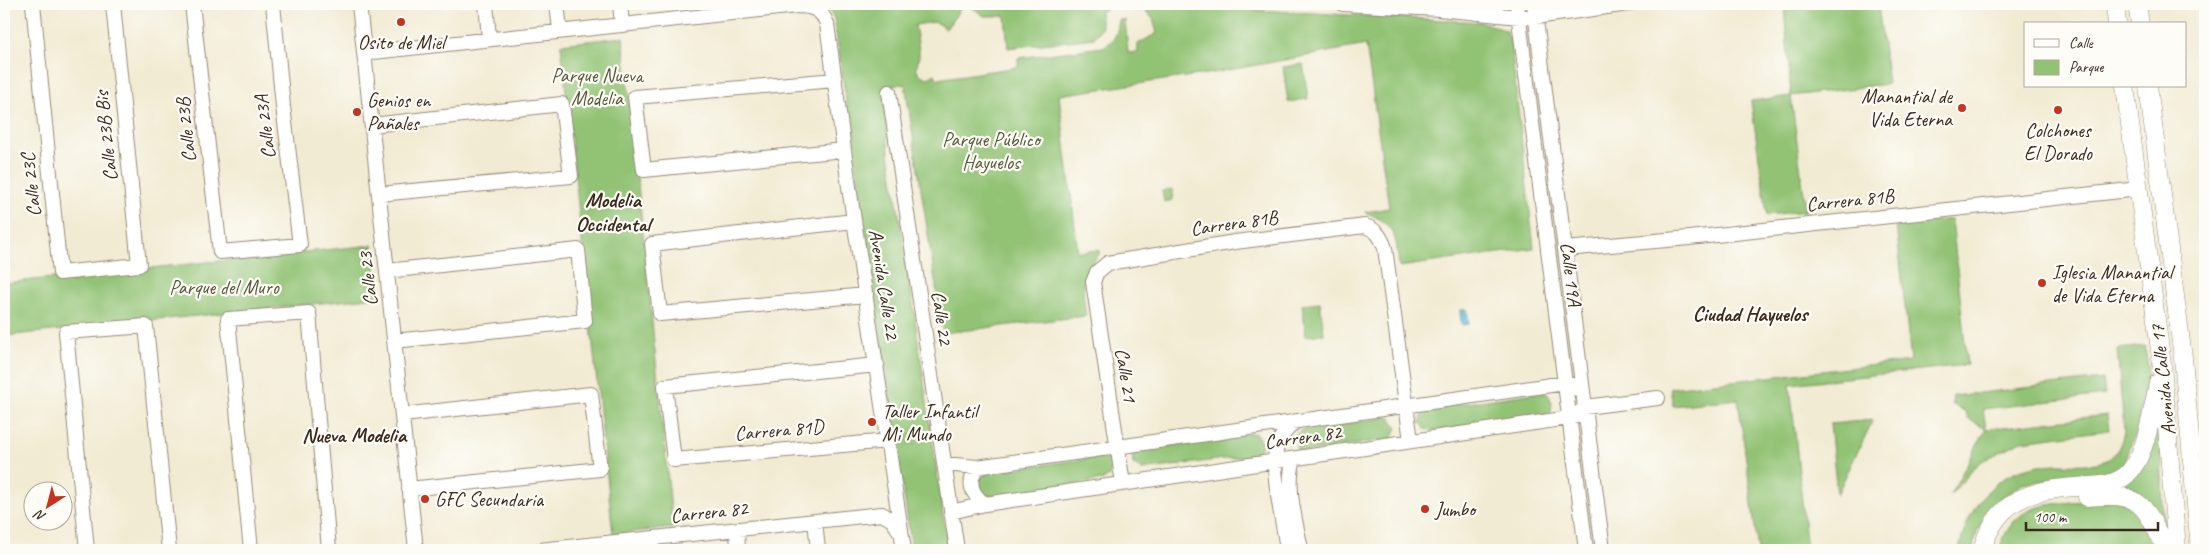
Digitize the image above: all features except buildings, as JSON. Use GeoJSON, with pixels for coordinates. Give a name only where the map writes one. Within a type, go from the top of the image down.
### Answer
{"type":"FeatureCollection","features":[{"type":"Feature","properties":{"kind":"main road"},"geometry":{"type":"LineString","coordinates":[[2115,4],[2117,22]]}},
{"type":"Feature","properties":{"kind":"main road"},"geometry":{"type":"LineString","coordinates":[[2137,4],[2140,22]]}},
{"type":"Feature","properties":{"kind":"main road","name":"Avenida Calle 17"},"geometry":{"type":"LineString","coordinates":[[2125,88],[2162,365],[2177,550]]}},
{"type":"Feature","properties":{"kind":"main road","name":"Avenida Calle 17"},"geometry":{"type":"LineString","coordinates":[[2148,88],[2182,350],[2200,546]]}},
{"type":"Feature","properties":{"kind":"main road"},"geometry":{"type":"LineString","coordinates":[[1982,550],[1995,521],[2007,507],[2020,498],[2042,490],[2116,482],[2130,471],[2143,444],[2162,365]]}},
{"type":"Feature","properties":{"kind":"main road"},"geometry":{"type":"LineString","coordinates":[[2194,484],[2205,508]]}},
{"type":"Feature","properties":{"kind":"main road"},"geometry":{"type":"LineString","coordinates":[[1993,550],[2002,531],[2016,514],[2025,507],[2041,502],[2118,495],[2135,501],[2145,510],[2166,550]]}},
{"type":"Feature","properties":{"kind":"street","name":"Calle 23C"},"geometry":{"type":"LineString","coordinates":[[33,4],[60,273],[139,265]]}},
{"type":"Feature","properties":{"kind":"street","name":"Calle 23B Bis"},"geometry":{"type":"LineString","coordinates":[[113,4],[139,265]]}},
{"type":"Feature","properties":{"kind":"street","name":"Calle 23B"},"geometry":{"type":"LineString","coordinates":[[192,4],[220,252],[300,245]]}},
{"type":"Feature","properties":{"kind":"street","name":"Calle 23A"},"geometry":{"type":"LineString","coordinates":[[273,4],[282,106],[300,245]]}},
{"type":"Feature","properties":{"kind":"street","name":"Calle 23"},"geometry":{"type":"LineString","coordinates":[[359,4],[416,550]]}},
{"type":"Feature","properties":{"kind":"street"},"geometry":{"type":"LineString","coordinates":[[486,4],[489,38]]}},
{"type":"Feature","properties":{"kind":"street"},"geometry":{"type":"LineString","coordinates":[[557,4],[560,30]]}},
{"type":"Feature","properties":{"kind":"street"},"geometry":{"type":"LineString","coordinates":[[620,4],[622,24]]}},
{"type":"Feature","properties":{"kind":"street"},"geometry":{"type":"LineString","coordinates":[[1343,4],[1439,9],[1518,10],[1628,4]]}},
{"type":"Feature","properties":{"kind":"street","name":"Avenida Calle 22"},"geometry":{"type":"LineString","coordinates":[[748,8],[806,6],[818,10],[827,24],[854,221],[904,544]]}},
{"type":"Feature","properties":{"kind":"street"},"geometry":{"type":"LineString","coordinates":[[364,53],[748,8]]}},
{"type":"Feature","properties":{"kind":"street","name":"Calle 19A"},"geometry":{"type":"LineString","coordinates":[[1518,10],[1586,550]]}},
{"type":"Feature","properties":{"kind":"street","name":"Calle 19A"},"geometry":{"type":"LineString","coordinates":[[1535,10],[1602,550]]}},
{"type":"Feature","properties":{"kind":"street"},"geometry":{"type":"LineString","coordinates":[[834,80],[635,97],[644,170],[844,150]]}},
{"type":"Feature","properties":{"kind":"street","name":"Calle 22"},"geometry":{"type":"LineString","coordinates":[[889,92],[957,550]]}},
{"type":"Feature","properties":{"kind":"street"},"geometry":{"type":"LineString","coordinates":[[372,125],[562,104],[571,176],[379,194]]}},
{"type":"Feature","properties":{"kind":"street","name":"Carrera 81B"},"geometry":{"type":"LineString","coordinates":[[1565,249],[1689,238],[2139,189]]}},
{"type":"Feature","properties":{"kind":"street"},"geometry":{"type":"LineString","coordinates":[[854,221],[652,244],[660,314],[866,296]]}},
{"type":"Feature","properties":{"kind":"street","name":"Carrera 81B"},"geometry":{"type":"LineString","coordinates":[[1097,272],[1108,262],[1235,242],[1365,226],[1378,233],[1385,248],[1406,406]]}},
{"type":"Feature","properties":{"kind":"street"},"geometry":{"type":"LineString","coordinates":[[387,271],[578,250],[584,321],[394,341]]}},
{"type":"Feature","properties":{"kind":"street","name":"Calle 21"},"geometry":{"type":"LineString","coordinates":[[1097,272],[1093,282],[1123,484]]}},
{"type":"Feature","properties":{"kind":"street"},"geometry":{"type":"LineString","coordinates":[[251,550],[228,318],[309,313],[329,550]]}},
{"type":"Feature","properties":{"kind":"street"},"geometry":{"type":"LineString","coordinates":[[86,550],[66,332],[146,326],[169,550]]}},
{"type":"Feature","properties":{"kind":"street","name":"Carrera 81D"},"geometry":{"type":"LineString","coordinates":[[877,365],[665,386],[674,460],[888,440]]}},
{"type":"Feature","properties":{"kind":"street"},"geometry":{"type":"LineString","coordinates":[[1565,383],[1575,386],[1584,401]]}},
{"type":"Feature","properties":{"kind":"street","name":"Carrera 82"},"geometry":{"type":"LineString","coordinates":[[944,464],[977,467],[1565,383]]}},
{"type":"Feature","properties":{"kind":"street"},"geometry":{"type":"LineString","coordinates":[[402,415],[591,394],[600,468],[409,489]]}},
{"type":"Feature","properties":{"kind":"street","name":"Carrera 82"},"geometry":{"type":"LineString","coordinates":[[951,512],[985,504],[1569,418],[1576,416],[1584,401],[1658,398]]}},
{"type":"Feature","properties":{"kind":"street"},"geometry":{"type":"LineString","coordinates":[[1406,406],[1411,441]]}},
{"type":"Feature","properties":{"kind":"street"},"geometry":{"type":"LineString","coordinates":[[1287,550],[1275,461],[1281,438],[1296,421]]}},
{"type":"Feature","properties":{"kind":"street"},"geometry":{"type":"LineString","coordinates":[[1294,458],[1290,477],[1301,550]]}},
{"type":"Feature","properties":{"kind":"street"},"geometry":{"type":"LineString","coordinates":[[977,467],[972,478],[972,488],[978,499],[985,504]]}},
{"type":"Feature","properties":{"kind":"street"},"geometry":{"type":"LineString","coordinates":[[895,486],[891,504],[882,514],[896,524],[904,544]]}},
{"type":"Feature","properties":{"kind":"street","name":"Carrera 82"},"geometry":{"type":"LineString","coordinates":[[540,550],[657,544],[737,529],[882,514]]}},
{"type":"Feature","properties":{"kind":"street"},"geometry":{"type":"LineString","coordinates":[[815,521],[818,550]]}},
{"type":"Feature","properties":{"kind":"street"},"geometry":{"type":"LineString","coordinates":[[737,529],[738,550]]}},
{"type":"Feature","properties":{"kind":"green space","name":"Parque Público Hayuelos"},"geometry":{"type":"Polygon","coordinates":[[[823,4],[964,4],[946,29],[935,22],[915,25],[919,50],[917,70],[922,76],[928,78],[935,74],[937,79],[1018,67],[1018,58],[1103,47],[1111,42],[1115,36],[1119,20],[1125,20],[1128,53],[1138,52],[1138,44],[1157,33],[1153,19],[1144,9],[1145,4],[1481,22],[1505,30],[1510,39],[1534,248],[1399,267],[1395,239],[1389,227],[1365,212],[1389,208],[1366,45],[1213,73],[1059,95],[1078,252],[1099,250],[1099,254],[1085,277],[1083,290],[1086,316],[943,333],[905,84],[883,86],[889,153],[910,283],[948,550],[912,550],[834,19],[829,8],[823,4]]]}},
{"type":"Feature","properties":{"kind":"green space"},"geometry":{"type":"Polygon","coordinates":[[[967,4],[1104,4],[1105,10],[1100,11],[1102,27],[1094,38],[1008,48],[1005,16],[984,16],[967,4]]]}},
{"type":"Feature","properties":{"kind":"green space"},"geometry":{"type":"Polygon","coordinates":[[[1784,4],[1878,4],[1888,84],[1791,96],[1784,4]]]}},
{"type":"Feature","properties":{"kind":"green space","name":"Parque Nueva Modelia"},"geometry":{"type":"Polygon","coordinates":[[[623,37],[673,528],[613,534],[561,44],[623,37]]]}},
{"type":"Feature","properties":{"kind":"green space"},"geometry":{"type":"Polygon","coordinates":[[[1303,64],[1308,99],[1288,102],[1283,67],[1303,64]]]}},
{"type":"Feature","properties":{"kind":"green space"},"geometry":{"type":"Polygon","coordinates":[[[1791,96],[1806,211],[1767,215],[1751,101],[1791,96]]]}},
{"type":"Feature","properties":{"kind":"green space"},"geometry":{"type":"Polygon","coordinates":[[[1172,189],[1173,200],[1164,202],[1162,191],[1172,189]]]}},
{"type":"Feature","properties":{"kind":"green space"},"geometry":{"type":"Polygon","coordinates":[[[1952,219],[1967,365],[1790,384],[1807,550],[1758,550],[1738,399],[1673,406],[1670,388],[1911,361],[1896,225],[1952,219]]]}},
{"type":"Feature","properties":{"kind":"green space","name":"Parque del Muro"},"geometry":{"type":"Polygon","coordinates":[[[373,245],[379,297],[4,336],[4,283],[373,245]]]}},
{"type":"Feature","properties":{"kind":"green space"},"geometry":{"type":"Polygon","coordinates":[[[1320,302],[1324,334],[1306,336],[1302,304],[1320,302]]]}},
{"type":"Feature","properties":{"kind":"green space"},"geometry":{"type":"Polygon","coordinates":[[[2145,346],[2148,368],[2144,397],[2136,430],[2126,460],[2121,467],[2105,472],[2022,484],[2001,499],[1991,510],[1978,529],[1972,550],[1959,550],[1968,521],[1975,508],[1983,496],[2005,477],[2037,465],[2095,463],[2107,460],[2117,451],[2124,431],[2117,349],[2145,346]]]}},
{"type":"Feature","properties":{"kind":"green space"},"geometry":{"type":"Polygon","coordinates":[[[2103,379],[2105,395],[1983,409],[1986,429],[1968,419],[1966,412],[1952,404],[1953,396],[2103,379]]]}},
{"type":"Feature","properties":{"kind":"green space"},"geometry":{"type":"Polygon","coordinates":[[[1541,392],[1549,395],[1552,403],[1551,412],[1543,416],[1431,431],[1425,429],[1421,422],[1422,415],[1427,409],[1541,392]]]}},
{"type":"Feature","properties":{"kind":"green space"},"geometry":{"type":"Polygon","coordinates":[[[2107,415],[2109,430],[2022,441],[1980,462],[1950,495],[1986,429],[2107,415]]]}},
{"type":"Feature","properties":{"kind":"green space"},"geometry":{"type":"Polygon","coordinates":[[[1390,417],[1397,427],[1393,438],[1304,453],[1297,450],[1295,435],[1301,430],[1390,417]]]}},
{"type":"Feature","properties":{"kind":"green space"},"geometry":{"type":"Polygon","coordinates":[[[1873,420],[1837,494],[1830,424],[1873,420]]]}},
{"type":"Feature","properties":{"kind":"green space"},"geometry":{"type":"Polygon","coordinates":[[[2160,420],[2164,533],[2108,489],[2160,420]]]}},
{"type":"Feature","properties":{"kind":"green space"},"geometry":{"type":"Polygon","coordinates":[[[1255,433],[1261,448],[1254,455],[1142,470],[1133,464],[1132,455],[1136,450],[1255,433]]]}},
{"type":"Feature","properties":{"kind":"green space"},"geometry":{"type":"Polygon","coordinates":[[[1100,457],[1108,459],[1112,466],[1109,476],[1103,480],[993,496],[984,494],[979,486],[981,477],[990,472],[1100,457]]]}},
{"type":"Feature","properties":{"kind":"green space"},"geometry":{"type":"Polygon","coordinates":[[[2120,499],[2137,508],[2160,550],[1999,550],[2009,528],[2017,518],[2028,511],[2059,503],[2120,499]]]}},
{"type":"Feature","properties":{"kind":"water"},"geometry":{"type":"Polygon","coordinates":[[[1467,309],[1469,324],[1461,325],[1460,310],[1467,309]]]}},
{"type":"Feature","properties":{"kind":"place","name":"Osito de Miel"},"geometry":{"type":"Point","coordinates":[401,22]}},
{"type":"Feature","properties":{"kind":"place","name":"Manantial de Vida Eterna"},"geometry":{"type":"Point","coordinates":[1962,108]}},
{"type":"Feature","properties":{"kind":"place","name":"Colchones El Dorado"},"geometry":{"type":"Point","coordinates":[2058,110]}},
{"type":"Feature","properties":{"kind":"place","name":"Genios en Pañales"},"geometry":{"type":"Point","coordinates":[357,112]}},
{"type":"Feature","properties":{"kind":"place","name":"Iglesia Manantial de Vida Eterna"},"geometry":{"type":"Point","coordinates":[2042,283]}},
{"type":"Feature","properties":{"kind":"place","name":"Taller Infantil Mi Mundo"},"geometry":{"type":"Point","coordinates":[872,422]}},
{"type":"Feature","properties":{"kind":"place","name":"GFC Secundaria"},"geometry":{"type":"Point","coordinates":[425,499]}},
{"type":"Feature","properties":{"kind":"place","name":"Jumbo"},"geometry":{"type":"Point","coordinates":[1425,509]}},
{"type":"Feature","properties":{"kind":"district","name":"Modelia Occidental"},"geometry":{"type":"Point","coordinates":[613,212]}},
{"type":"Feature","properties":{"kind":"district","name":"Ciudad Hayuelos"},"geometry":{"type":"Point","coordinates":[1750,314]}},
{"type":"Feature","properties":{"kind":"district","name":"Nueva Modelia"},"geometry":{"type":"Point","coordinates":[354,435]}}]}
